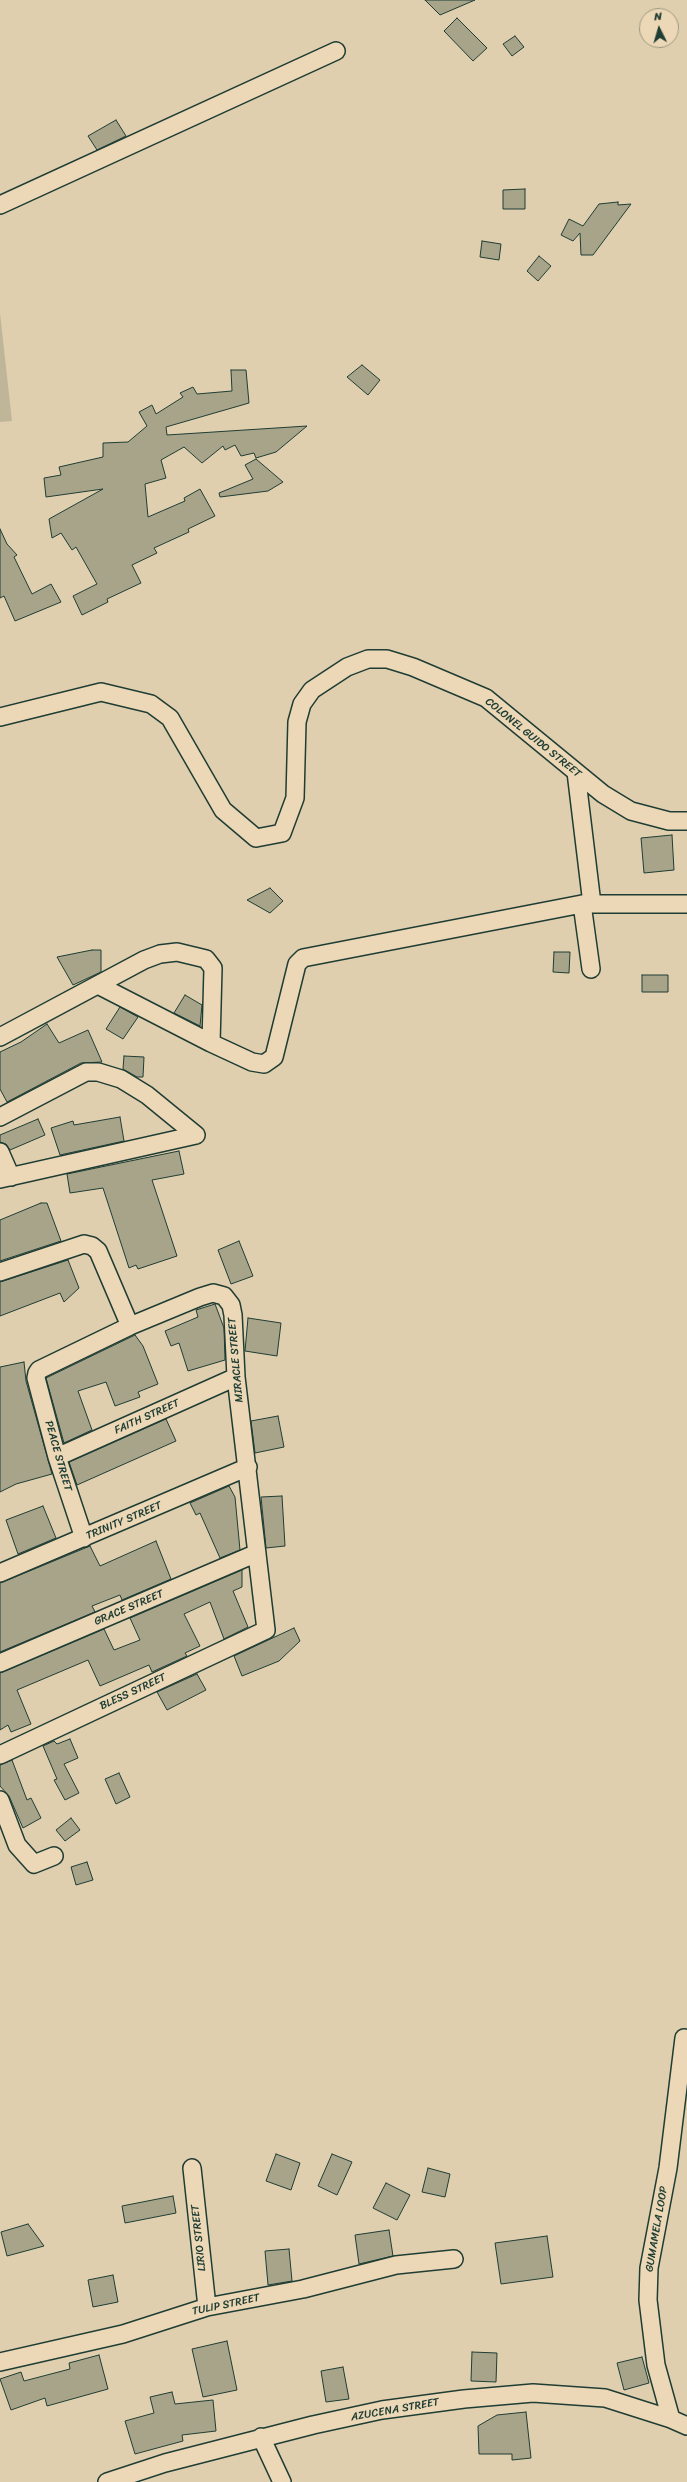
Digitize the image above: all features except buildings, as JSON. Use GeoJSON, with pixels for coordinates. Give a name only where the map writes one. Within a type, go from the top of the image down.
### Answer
{"type":"FeatureCollection","features":[{"type":"Feature","properties":{"kind":"street"},"geometry":{"type":"LineString","coordinates":[[0,206],[336,51]]}},
{"type":"Feature","properties":{"kind":"street","name":"COLONEL GUIDO STREET"},"geometry":{"type":"LineString","coordinates":[[0,717],[101,692],[151,704],[170,718],[222,810],[256,838],[282,833],[294,798],[297,722],[302,704],[312,690],[347,667],[368,659],[387,659],[413,667],[486,698],[603,794],[631,811],[669,821],[687,821]]}},
{"type":"Feature","properties":{"kind":"street"},"geometry":{"type":"LineString","coordinates":[[576,772],[591,969]]}},
{"type":"Feature","properties":{"kind":"street"},"geometry":{"type":"LineString","coordinates":[[98,985],[211,1043],[252,1062],[264,1064],[274,1057],[297,964],[303,958],[587,904],[687,904]]}},
{"type":"Feature","properties":{"kind":"street"},"geometry":{"type":"LineString","coordinates":[[0,1037],[160,954],[177,952],[206,960],[213,968],[211,1043]]}},
{"type":"Feature","properties":{"kind":"street"},"geometry":{"type":"LineString","coordinates":[[0,1117],[86,1072],[98,1072],[121,1079],[146,1095],[196,1135],[6,1178],[0,1152]]}},
{"type":"Feature","properties":{"kind":"street"},"geometry":{"type":"LineString","coordinates":[[0,1272],[84,1244],[92,1246],[98,1251],[130,1326]]}},
{"type":"Feature","properties":{"kind":"street","name":"MIRACLE STREET"},"geometry":{"type":"LineString","coordinates":[[37,1373],[39,1370],[130,1326],[200,1296],[213,1293],[224,1296],[231,1305],[233,1315],[236,1376],[248,1467],[266,1630]]}},
{"type":"Feature","properties":{"kind":"street","name":"PEACE STREET"},"geometry":{"type":"LineString","coordinates":[[37,1373],[36,1378],[57,1457],[84,1538]]}},
{"type":"Feature","properties":{"kind":"street","name":"FAITH STREET"},"geometry":{"type":"LineString","coordinates":[[57,1457],[236,1376]]}},
{"type":"Feature","properties":{"kind":"street","name":"TRINITY STREET"},"geometry":{"type":"LineString","coordinates":[[0,1573],[248,1467]]}},
{"type":"Feature","properties":{"kind":"street","name":"GRACE STREET"},"geometry":{"type":"LineString","coordinates":[[0,1663],[257,1553]]}},
{"type":"Feature","properties":{"kind":"street","name":"BLESS STREET"},"geometry":{"type":"LineString","coordinates":[[0,1754],[266,1630]]}},
{"type":"Feature","properties":{"kind":"street"},"geometry":{"type":"LineString","coordinates":[[0,1800],[17,1845],[34,1864],[54,1856]]}},
{"type":"Feature","properties":{"kind":"street","name":"GUMAMELA LOOP"},"geometry":{"type":"LineString","coordinates":[[671,2419],[656,2365],[648,2294],[649,2268],[668,2168],[684,2038]]}},
{"type":"Feature","properties":{"kind":"street","name":"LIRIO STREET"},"geometry":{"type":"LineString","coordinates":[[192,2168],[206,2307]]}},
{"type":"Feature","properties":{"kind":"street","name":"TULIP STREET"},"geometry":{"type":"LineString","coordinates":[[0,2362],[123,2334],[206,2307],[303,2289],[396,2265],[454,2259]]}},
{"type":"Feature","properties":{"kind":"street","name":"AZUCENA STREET"},"geometry":{"type":"LineString","coordinates":[[107,2482],[165,2463],[261,2437],[382,2410],[464,2399],[533,2393],[605,2398],[671,2419],[687,2426]]}},
{"type":"Feature","properties":{"kind":"street"},"geometry":{"type":"LineString","coordinates":[[261,2437],[282,2482]]}},
{"type":"Feature","properties":{"kind":"shaded area"},"geometry":{"type":"Polygon","coordinates":[[[0,313],[12,421],[0,422],[0,313]]]}}]}
